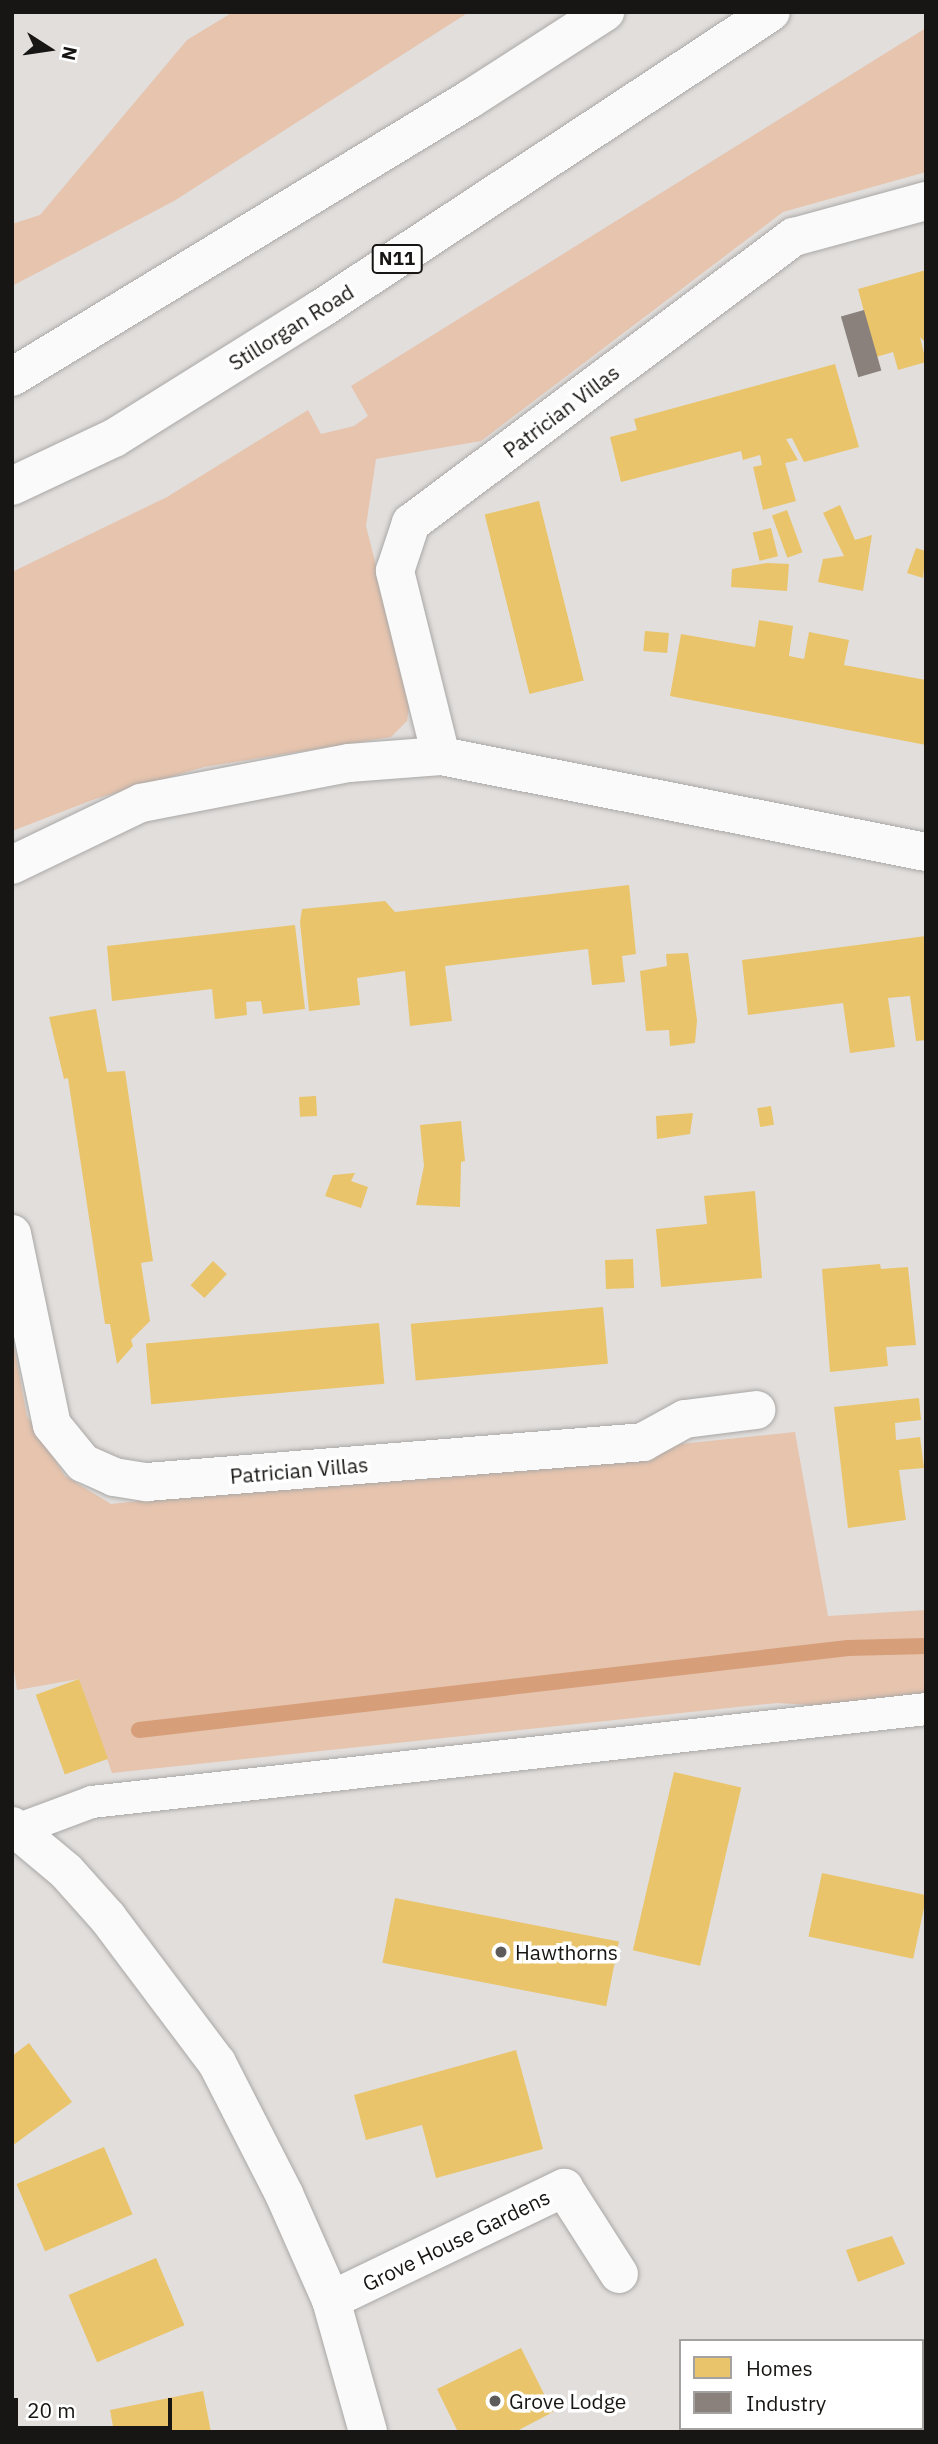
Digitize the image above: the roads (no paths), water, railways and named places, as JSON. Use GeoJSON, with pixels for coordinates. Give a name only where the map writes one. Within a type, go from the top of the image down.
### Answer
{"type":"FeatureCollection","features":[{"type":"Feature","properties":{"kind":"main road"},"geometry":{"type":"LineString","coordinates":[[12,377],[470,100],[605,12]]}},
{"type":"Feature","properties":{"kind":"main road","name":"Stillorgan Road"},"geometry":{"type":"LineString","coordinates":[[12,486],[114,438],[319,310],[771,12]]}},
{"type":"Feature","properties":{"kind":"main road","name":"Patrician Villas"},"geometry":{"type":"LineString","coordinates":[[441,755],[395,570],[411,523],[794,237],[926,201]]}},
{"type":"Feature","properties":{"kind":"main road"},"geometry":{"type":"LineString","coordinates":[[12,865],[141,803],[349,763],[441,755],[926,852]]}},
{"type":"Feature","properties":{"kind":"main road","name":"Patrician Villas"},"geometry":{"type":"LineString","coordinates":[[12,1234],[52,1425],[83,1463],[114,1477],[161,1481],[643,1443],[685,1419],[756,1410]]}},
{"type":"Feature","properties":{"kind":"main road"},"geometry":{"type":"LineString","coordinates":[[15,1828],[66,1871],[99,1909],[203,2043],[249,2122],[331,2300],[368,2432]]}},
{"type":"Feature","properties":{"kind":"main road","name":"Grove House Gardens"},"geometry":{"type":"LineString","coordinates":[[331,2300],[564,2188],[620,2274]]}},
{"type":"Feature","properties":{"kind":"lane"},"geometry":{"type":"LineString","coordinates":[[15,1828],[92,1802],[926,1709]]}},
{"type":"Feature","properties":{"kind":"waterway"},"geometry":{"type":"LineString","coordinates":[[139,1730],[848,1648],[926,1646]]}},
{"type":"Feature","properties":{"kind":"place","name":"Hawthorns"},"geometry":{"type":"Point","coordinates":[501,1952]}},
{"type":"Feature","properties":{"kind":"place","name":"Grove Lodge"},"geometry":{"type":"Point","coordinates":[495,2401]}}]}
